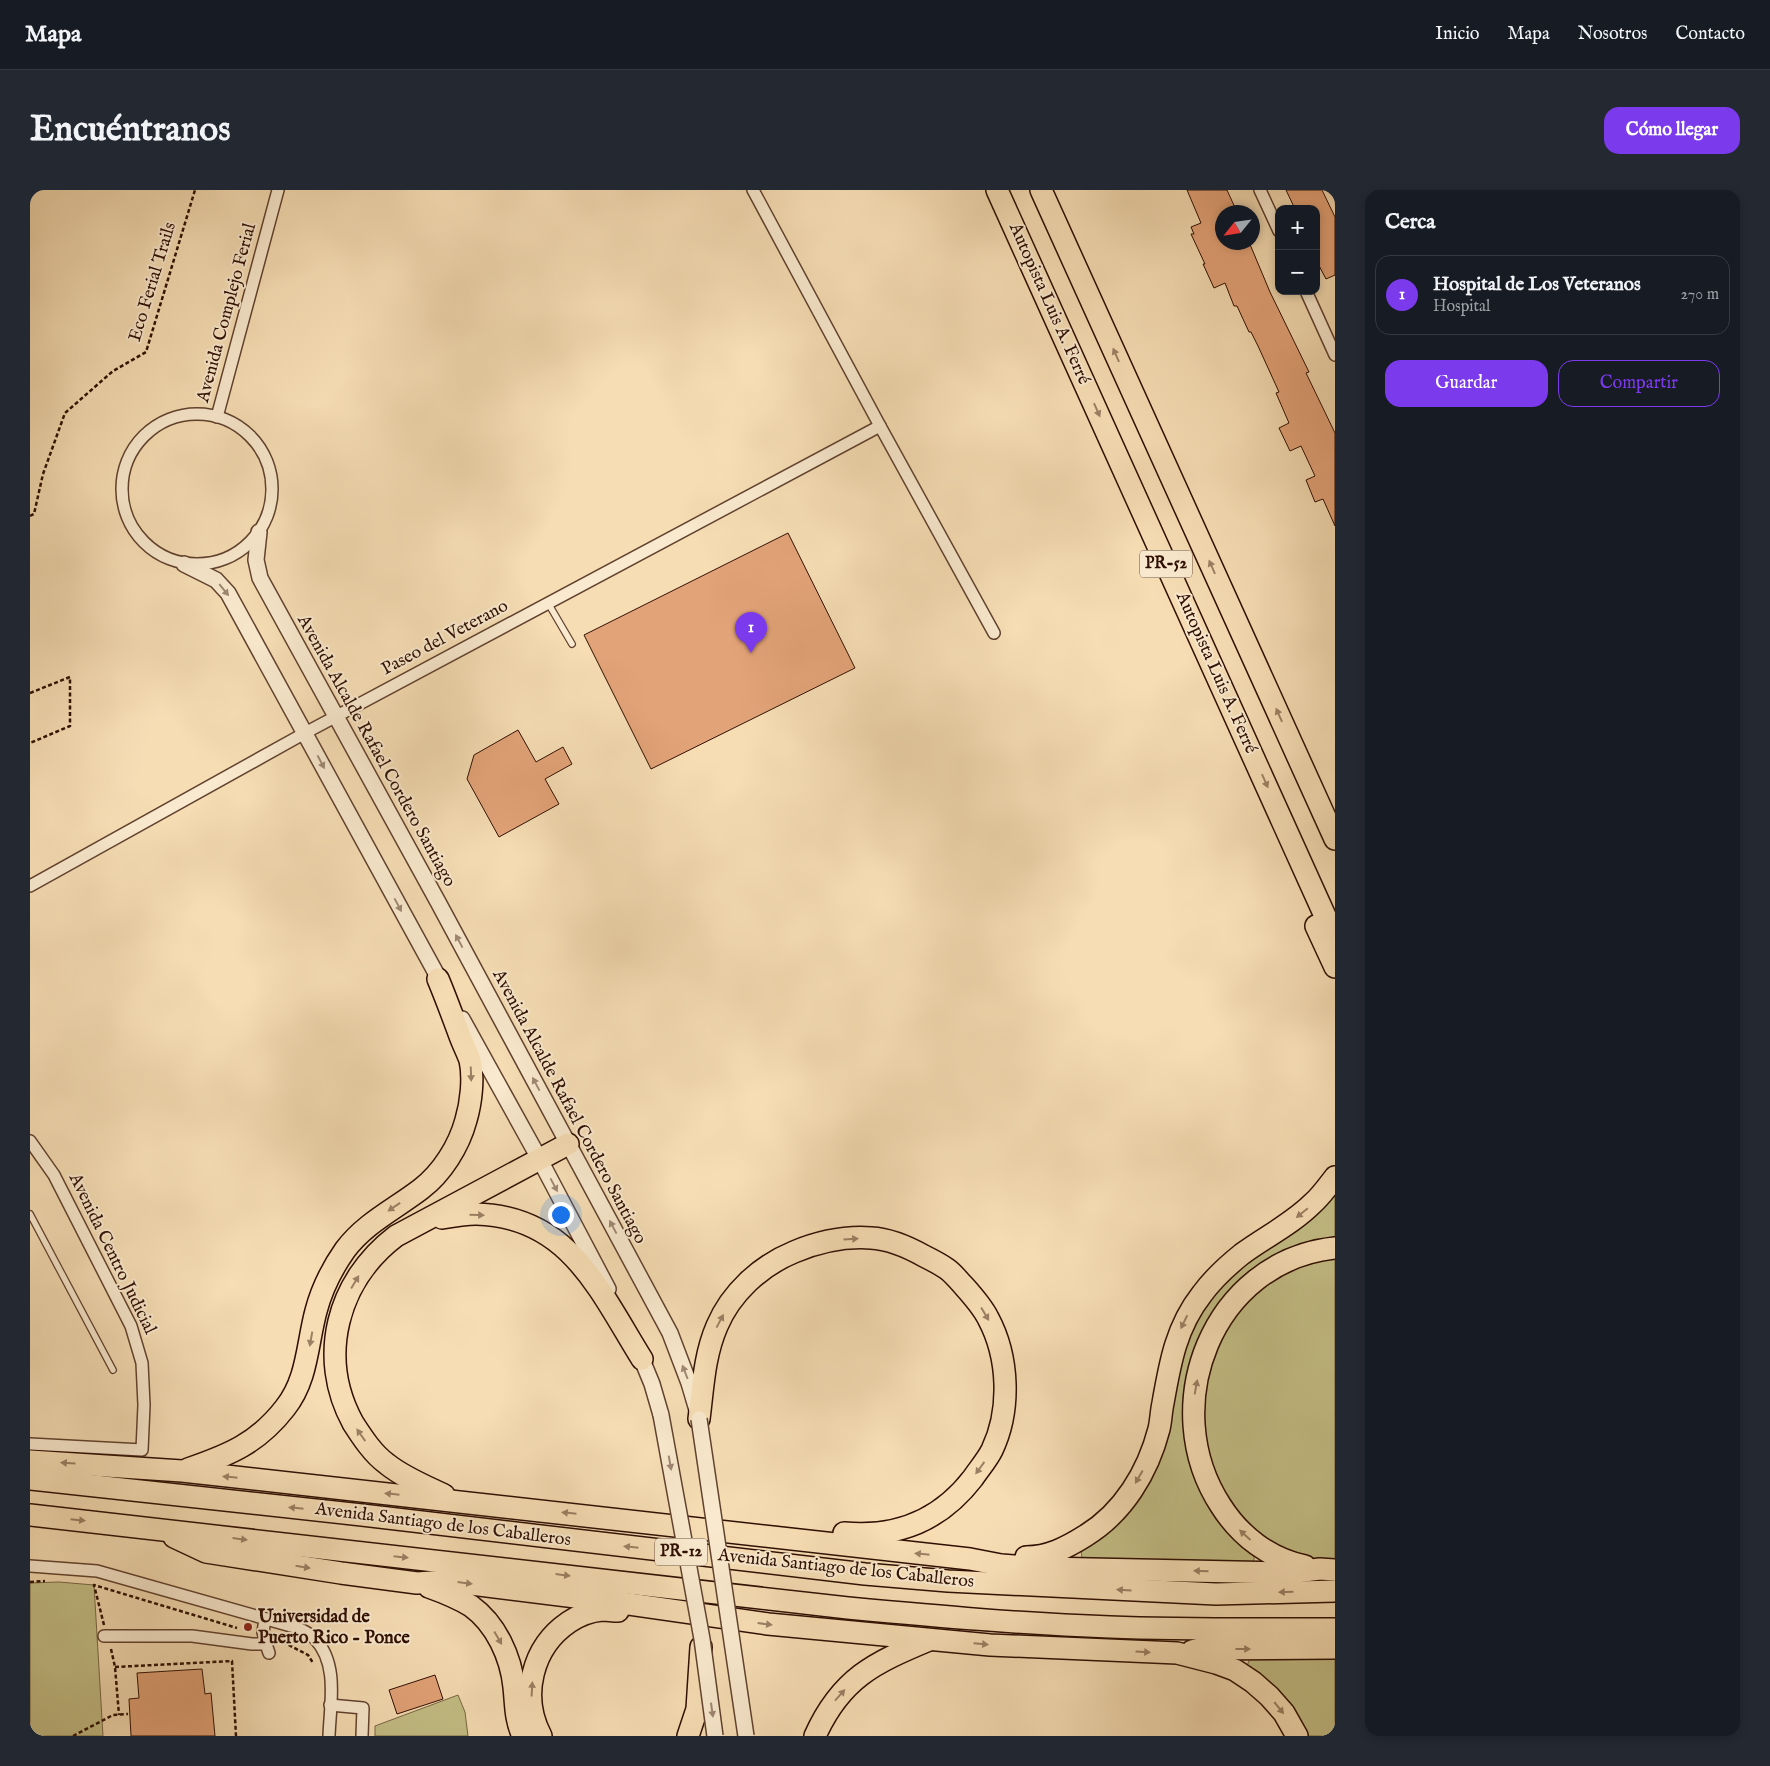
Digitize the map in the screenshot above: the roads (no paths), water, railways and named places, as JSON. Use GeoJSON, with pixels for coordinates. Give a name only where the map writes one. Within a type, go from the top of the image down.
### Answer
{"type":"FeatureCollection","features":[{"type":"Feature","properties":{"kind":"highway","name":"Autopista Luis A. Ferré"},"geometry":{"type":"LineString","coordinates":[[997,190],[1335,938]]}},
{"type":"Feature","properties":{"kind":"highway","name":"PR-52"},"geometry":{"type":"LineString","coordinates":[[1041,190],[1335,839]]}},
{"type":"Feature","properties":{"kind":"highway"},"geometry":{"type":"LineString","coordinates":[[1292,841],[1312,914],[1335,967]]}},
{"type":"Feature","properties":{"kind":"highway"},"geometry":{"type":"LineString","coordinates":[[182,1471],[244,1446],[260,1434],[286,1406],[294,1395],[303,1374],[308,1357],[315,1313],[327,1277],[335,1264],[358,1235],[372,1222],[422,1188],[436,1175],[460,1139],[470,1100],[470,1062],[438,979]]}},
{"type":"Feature","properties":{"kind":"highway"},"geometry":{"type":"LineString","coordinates":[[457,1501],[386,1464],[364,1440],[350,1417],[336,1374],[336,1334],[342,1308],[351,1287],[366,1264],[384,1245],[396,1236],[568,1144]]}},
{"type":"Feature","properties":{"kind":"highway"},"geometry":{"type":"LineString","coordinates":[[970,1559],[1031,1557],[1054,1553],[1089,1534],[1111,1516],[1132,1490],[1150,1459],[1159,1427],[1174,1347],[1181,1326],[1189,1312],[1206,1288],[1230,1264],[1303,1212],[1321,1195],[1335,1177]]}},
{"type":"Feature","properties":{"kind":"highway"},"geometry":{"type":"LineString","coordinates":[[429,1219],[474,1214],[513,1218],[530,1224],[544,1232],[567,1249],[581,1264],[642,1359]]}},
{"type":"Feature","properties":{"kind":"highway"},"geometry":{"type":"LineString","coordinates":[[699,1419],[705,1366],[717,1326],[728,1307],[753,1277],[779,1259],[807,1247],[829,1241],[872,1238],[889,1241],[912,1249],[948,1269],[988,1317],[1002,1356],[1005,1396],[1002,1420],[994,1444],[982,1466],[967,1485],[943,1508],[928,1518],[901,1530],[848,1534],[818,1531],[774,1537]]}},
{"type":"Feature","properties":{"kind":"highway"},"geometry":{"type":"LineString","coordinates":[[1327,1570],[1294,1564],[1272,1554],[1248,1538],[1227,1516],[1207,1481],[1199,1460],[1194,1434],[1193,1411],[1203,1355],[1212,1334],[1233,1302],[1248,1287],[1278,1266],[1314,1251],[1335,1248]]}},
{"type":"Feature","properties":{"kind":"highway"},"geometry":{"type":"LineString","coordinates":[[30,1461],[182,1471],[970,1559],[1001,1565],[1084,1569],[1287,1573],[1327,1570]]}},
{"type":"Feature","properties":{"kind":"highway","name":"Avenida Santiago de los Caballeros"},"geometry":{"type":"LineString","coordinates":[[30,1479],[362,1515],[865,1574],[948,1581],[1216,1594],[1335,1591]]}},
{"type":"Feature","properties":{"kind":"highway","name":"Avenida Santiago de los Caballeros"},"geometry":{"type":"LineString","coordinates":[[30,1515],[848,1608],[947,1617],[1109,1627],[1335,1629]]}},
{"type":"Feature","properties":{"kind":"highway"},"geometry":{"type":"LineString","coordinates":[[156,1529],[206,1552],[417,1583],[447,1581],[662,1608],[768,1624],[990,1644],[1178,1654],[1216,1663],[1235,1670],[1253,1682],[1284,1713],[1297,1736]]}},
{"type":"Feature","properties":{"kind":"highway"},"geometry":{"type":"LineString","coordinates":[[417,1583],[460,1600],[472,1607],[490,1625],[508,1659],[514,1688],[515,1714],[523,1736]]}},
{"type":"Feature","properties":{"kind":"highway"},"geometry":{"type":"LineString","coordinates":[[541,1736],[533,1715],[532,1679],[538,1658],[555,1633],[572,1620],[593,1612],[602,1610],[625,1612],[662,1608]]}},
{"type":"Feature","properties":{"kind":"highway"},"geometry":{"type":"LineString","coordinates":[[688,1736],[697,1709],[702,1639]]}},
{"type":"Feature","properties":{"kind":"highway"},"geometry":{"type":"LineString","coordinates":[[815,1736],[833,1702],[852,1682],[881,1661],[932,1639]]}},
{"type":"Feature","properties":{"kind":"highway"},"geometry":{"type":"LineString","coordinates":[[1178,1654],[1200,1649],[1335,1648]]}},
{"type":"Feature","properties":{"kind":"street","name":"Avenida Complejo Ferial"},"geometry":{"type":"LineString","coordinates":[[217,417],[278,190]]}},
{"type":"Feature","properties":{"kind":"street"},"geometry":{"type":"LineString","coordinates":[[753,190],[994,633]]}},
{"type":"Feature","properties":{"kind":"street"},"geometry":{"type":"LineString","coordinates":[[1260,190],[1275,222]]}},
{"type":"Feature","properties":{"kind":"street"},"geometry":{"type":"LineString","coordinates":[[1308,295],[1335,355]]}},
{"type":"Feature","properties":{"kind":"street"},"geometry":{"type":"LineString","coordinates":[[184,564],[213,563],[239,552],[259,532],[270,506],[271,478],[268,464],[261,451],[253,439],[230,422],[217,417],[188,414],[174,417],[161,422],[149,430],[139,441],[131,452],[122,480],[124,508],[129,522],[136,534],[157,554],[184,564],[216,580],[228,593],[438,979],[540,1160],[642,1359],[661,1415],[702,1639],[715,1736]]}},
{"type":"Feature","properties":{"kind":"street","name":"Paseo del Veterano"},"geometry":{"type":"LineString","coordinates":[[30,886],[305,732],[880,426]]}},
{"type":"Feature","properties":{"kind":"street","name":"Avenida Alcalde Rafael Cordero Santiago"},"geometry":{"type":"LineString","coordinates":[[259,532],[256,560],[260,578],[670,1333],[689,1383],[699,1419],[746,1736]]}},
{"type":"Feature","properties":{"kind":"street","name":"Avenida Centro Judicial"},"geometry":{"type":"LineString","coordinates":[[30,1141],[54,1175],[131,1326],[142,1363],[144,1405],[142,1450],[30,1444]]}},
{"type":"Feature","properties":{"kind":"street"},"geometry":{"type":"LineString","coordinates":[[30,1566],[97,1571],[298,1628],[315,1638],[327,1657],[331,1677],[329,1736]]}},
{"type":"Feature","properties":{"kind":"street"},"geometry":{"type":"LineString","coordinates":[[104,1636],[192,1636],[252,1644],[267,1648],[263,1632],[264,1619]]}},
{"type":"Feature","properties":{"kind":"street"},"geometry":{"type":"LineString","coordinates":[[330,1705],[363,1708],[362,1736]]}},
{"type":"Feature","properties":{"kind":"lane"},"geometry":{"type":"LineString","coordinates":[[548,603],[572,644]]}},
{"type":"Feature","properties":{"kind":"lane"},"geometry":{"type":"LineString","coordinates":[[30,1214],[113,1370]]}},
{"type":"Feature","properties":{"kind":"place","name":"Hospital de Los Veteranos"},"geometry":{"type":"Point","coordinates":[751,653]}},
{"type":"Feature","properties":{"kind":"place","name":"Universidad de Puerto Rico - Ponce"},"geometry":{"type":"Point","coordinates":[248,1627]}}]}
